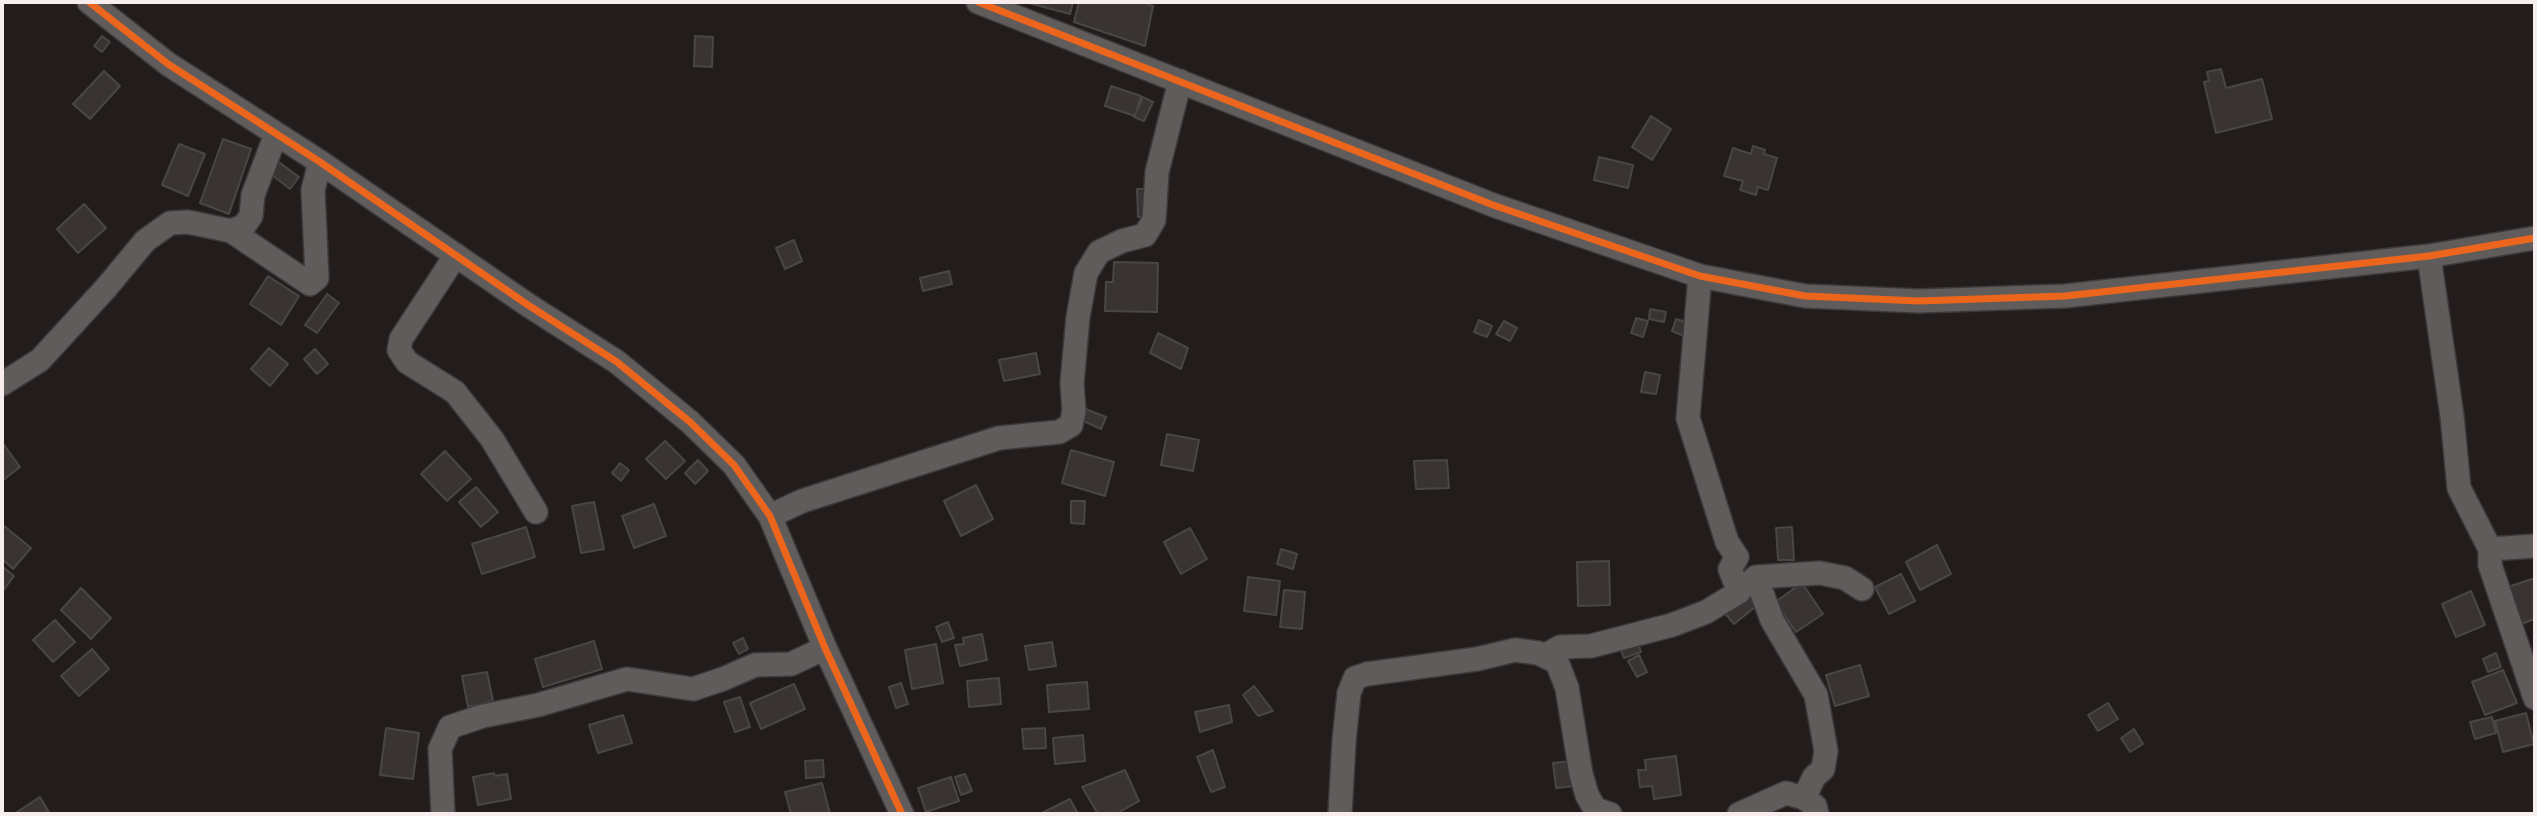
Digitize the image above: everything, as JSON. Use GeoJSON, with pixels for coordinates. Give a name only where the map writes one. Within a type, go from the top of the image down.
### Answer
{"type":"FeatureCollection","features":[{"type":"Feature","properties":{"kind":"street"},"geometry":{"type":"LineString","coordinates":[[89,2],[167,64],[320,162],[528,305],[617,362],[690,422],[734,465],[770,516],[825,648],[902,814]]}},
{"type":"Feature","properties":{"kind":"street"},"geometry":{"type":"LineString","coordinates":[[978,2],[1493,205],[1700,276],[1805,296],[1919,302],[2065,296],[2429,256],[2535,238]]}},
{"type":"Feature","properties":{"kind":"street"},"geometry":{"type":"LineString","coordinates":[[770,516],[802,501],[999,438],[1059,432],[1071,425],[1078,317],[1086,274],[1099,251],[1145,235],[1154,220],[1157,172],[1180,81]]}},
{"type":"Feature","properties":{"kind":"street"},"geometry":{"type":"LineString","coordinates":[[231,231],[244,226],[251,216],[253,195],[262,165],[276,134]]}},
{"type":"Feature","properties":{"kind":"street"},"geometry":{"type":"LineString","coordinates":[[2,384],[40,360],[145,241],[170,223],[188,222],[231,231],[310,284],[317,278],[313,190],[320,162]]}},
{"type":"Feature","properties":{"kind":"street"},"geometry":{"type":"LineString","coordinates":[[456,254],[401,339],[399,350],[407,362],[455,392],[492,439],[536,512]]}},
{"type":"Feature","properties":{"kind":"street"},"geometry":{"type":"LineString","coordinates":[[2429,256],[2452,416],[2459,488],[2490,550],[2490,565],[2535,698]]}},
{"type":"Feature","properties":{"kind":"street"},"geometry":{"type":"LineString","coordinates":[[1700,276],[1688,418],[1727,542],[1737,557],[1730,569],[1748,584],[1816,695],[1826,751],[1823,769],[1814,778],[1810,806],[1786,793],[1739,814]]}},
{"type":"Feature","properties":{"kind":"street"},"geometry":{"type":"LineString","coordinates":[[2490,550],[2535,546]]}},
{"type":"Feature","properties":{"kind":"street"},"geometry":{"type":"LineString","coordinates":[[1544,656],[1560,647],[1591,646],[1672,625],[1706,612],[1748,584],[1820,573],[1845,578],[1862,589]]}},
{"type":"Feature","properties":{"kind":"street"},"geometry":{"type":"LineString","coordinates":[[443,814],[440,749],[450,727],[627,679],[693,689],[755,665],[791,664],[825,648]]}},
{"type":"Feature","properties":{"kind":"street"},"geometry":{"type":"LineString","coordinates":[[1340,814],[1349,693],[1355,678],[1367,674],[1477,659],[1515,650],[1544,656],[1557,662],[1567,688],[1587,795],[1595,809],[1611,814]]}},
{"type":"Feature","properties":{"kind":"building"},"geometry":{"type":"Polygon","coordinates":[[[1025,2],[1073,2],[1070,14],[1025,2]]]}},
{"type":"Feature","properties":{"kind":"building"},"geometry":{"type":"Polygon","coordinates":[[[1079,2],[1142,2],[1153,6],[1145,46],[1074,22],[1079,2]]]}},
{"type":"Feature","properties":{"kind":"building"},"geometry":{"type":"Polygon","coordinates":[[[102,36],[110,42],[102,52],[94,46],[102,36]]]}},
{"type":"Feature","properties":{"kind":"building"},"geometry":{"type":"Polygon","coordinates":[[[695,36],[713,37],[712,67],[694,66],[695,36]]]}},
{"type":"Feature","properties":{"kind":"building"},"geometry":{"type":"Polygon","coordinates":[[[2221,69],[2226,88],[2262,79],[2272,119],[2216,133],[2204,82],[2209,81],[2207,72],[2221,69]]]}},
{"type":"Feature","properties":{"kind":"building"},"geometry":{"type":"Polygon","coordinates":[[[104,71],[120,86],[90,119],[73,104],[104,71]]]}},
{"type":"Feature","properties":{"kind":"building"},"geometry":{"type":"Polygon","coordinates":[[[1111,86],[1141,96],[1135,116],[1105,106],[1111,86]]]}},
{"type":"Feature","properties":{"kind":"building"},"geometry":{"type":"Polygon","coordinates":[[[1143,97],[1153,102],[1144,121],[1134,117],[1143,97]]]}},
{"type":"Feature","properties":{"kind":"building"},"geometry":{"type":"Polygon","coordinates":[[[1651,116],[1671,129],[1652,160],[1632,147],[1651,116]]]}},
{"type":"Feature","properties":{"kind":"building"},"geometry":{"type":"Polygon","coordinates":[[[223,139],[251,149],[229,214],[200,203],[223,139]]]}},
{"type":"Feature","properties":{"kind":"building"},"geometry":{"type":"Polygon","coordinates":[[[179,144],[205,154],[188,196],[162,185],[179,144]]]}},
{"type":"Feature","properties":{"kind":"building"},"geometry":{"type":"Polygon","coordinates":[[[1753,146],[1765,150],[1764,154],[1777,158],[1768,190],[1758,187],[1756,195],[1740,190],[1743,181],[1724,176],[1733,148],[1751,154],[1753,146]]]}},
{"type":"Feature","properties":{"kind":"building"},"geometry":{"type":"Polygon","coordinates":[[[1599,157],[1633,165],[1628,188],[1594,180],[1599,157]]]}},
{"type":"Feature","properties":{"kind":"building"},"geometry":{"type":"Polygon","coordinates":[[[276,160],[299,177],[290,189],[267,171],[276,160]]]}},
{"type":"Feature","properties":{"kind":"building"},"geometry":{"type":"Polygon","coordinates":[[[1137,189],[1150,189],[1150,217],[1138,217],[1137,189]]]}},
{"type":"Feature","properties":{"kind":"building"},"geometry":{"type":"Polygon","coordinates":[[[84,204],[106,228],[78,253],[57,229],[84,204]]]}},
{"type":"Feature","properties":{"kind":"building"},"geometry":{"type":"Polygon","coordinates":[[[794,240],[802,261],[785,269],[776,248],[794,240]]]}},
{"type":"Feature","properties":{"kind":"building"},"geometry":{"type":"Polygon","coordinates":[[[1114,262],[1158,263],[1157,312],[1105,311],[1106,282],[1113,282],[1114,262]]]}},
{"type":"Feature","properties":{"kind":"building"},"geometry":{"type":"Polygon","coordinates":[[[949,271],[952,284],[923,291],[920,278],[949,271]]]}},
{"type":"Feature","properties":{"kind":"building"},"geometry":{"type":"Polygon","coordinates":[[[268,276],[299,296],[281,325],[250,304],[268,276]]]}},
{"type":"Feature","properties":{"kind":"building"},"geometry":{"type":"Polygon","coordinates":[[[327,294],[339,303],[317,333],[305,325],[327,294]]]}},
{"type":"Feature","properties":{"kind":"building"},"geometry":{"type":"Polygon","coordinates":[[[1650,309],[1666,312],[1664,322],[1649,319],[1650,309]]]}},
{"type":"Feature","properties":{"kind":"building"},"geometry":{"type":"Polygon","coordinates":[[[1636,318],[1648,321],[1643,337],[1631,333],[1636,318]]]}},
{"type":"Feature","properties":{"kind":"building"},"geometry":{"type":"Polygon","coordinates":[[[1676,319],[1689,323],[1684,336],[1672,331],[1676,319]]]}},
{"type":"Feature","properties":{"kind":"building"},"geometry":{"type":"Polygon","coordinates":[[[1479,320],[1492,326],[1487,337],[1474,332],[1479,320]]]}},
{"type":"Feature","properties":{"kind":"building"},"geometry":{"type":"Polygon","coordinates":[[[1504,321],[1517,328],[1510,341],[1496,334],[1504,321]]]}},
{"type":"Feature","properties":{"kind":"building"},"geometry":{"type":"Polygon","coordinates":[[[1158,333],[1188,348],[1181,369],[1150,353],[1158,333]]]}},
{"type":"Feature","properties":{"kind":"building"},"geometry":{"type":"Polygon","coordinates":[[[269,348],[288,364],[270,386],[251,369],[269,348]]]}},
{"type":"Feature","properties":{"kind":"building"},"geometry":{"type":"Polygon","coordinates":[[[315,349],[328,364],[317,374],[304,359],[315,349]]]}},
{"type":"Feature","properties":{"kind":"building"},"geometry":{"type":"Polygon","coordinates":[[[1036,353],[1040,374],[1004,381],[999,360],[1036,353]]]}},
{"type":"Feature","properties":{"kind":"building"},"geometry":{"type":"Polygon","coordinates":[[[1645,372],[1660,375],[1656,394],[1641,392],[1645,372]]]}},
{"type":"Feature","properties":{"kind":"building"},"geometry":{"type":"Polygon","coordinates":[[[1083,408],[1106,417],[1101,429],[1079,419],[1083,408]]]}},
{"type":"Feature","properties":{"kind":"building"},"geometry":{"type":"Polygon","coordinates":[[[1167,434],[1199,440],[1193,471],[1161,465],[1167,434]]]}},
{"type":"Feature","properties":{"kind":"building"},"geometry":{"type":"Polygon","coordinates":[[[665,441],[685,461],[666,479],[646,459],[665,441]]]}},
{"type":"Feature","properties":{"kind":"building"},"geometry":{"type":"Polygon","coordinates":[[[2,442],[20,467],[2,481],[2,442]]]}},
{"type":"Feature","properties":{"kind":"building"},"geometry":{"type":"Polygon","coordinates":[[[1071,450],[1114,462],[1105,496],[1062,483],[1071,450]]]}},
{"type":"Feature","properties":{"kind":"building"},"geometry":{"type":"Polygon","coordinates":[[[445,451],[471,479],[447,501],[421,474],[445,451]]]}},
{"type":"Feature","properties":{"kind":"building"},"geometry":{"type":"Polygon","coordinates":[[[698,460],[708,471],[695,484],[685,473],[698,460]]]}},
{"type":"Feature","properties":{"kind":"building"},"geometry":{"type":"Polygon","coordinates":[[[1447,460],[1449,488],[1416,489],[1414,461],[1447,460]]]}},
{"type":"Feature","properties":{"kind":"building"},"geometry":{"type":"Polygon","coordinates":[[[620,463],[629,470],[621,481],[612,473],[620,463]]]}},
{"type":"Feature","properties":{"kind":"building"},"geometry":{"type":"Polygon","coordinates":[[[976,485],[993,519],[961,536],[944,501],[976,485]]]}},
{"type":"Feature","properties":{"kind":"building"},"geometry":{"type":"Polygon","coordinates":[[[476,487],[498,512],[481,527],[459,502],[476,487]]]}},
{"type":"Feature","properties":{"kind":"building"},"geometry":{"type":"Polygon","coordinates":[[[1071,501],[1085,501],[1084,524],[1071,523],[1071,501]]]}},
{"type":"Feature","properties":{"kind":"building"},"geometry":{"type":"Polygon","coordinates":[[[594,502],[604,549],[581,553],[572,506],[594,502]]]}},
{"type":"Feature","properties":{"kind":"building"},"geometry":{"type":"Polygon","coordinates":[[[654,504],[666,536],[634,548],[622,516],[654,504]]]}},
{"type":"Feature","properties":{"kind":"building"},"geometry":{"type":"Polygon","coordinates":[[[4,526],[31,548],[13,569],[2,559],[4,526]]]}},
{"type":"Feature","properties":{"kind":"building"},"geometry":{"type":"Polygon","coordinates":[[[526,527],[535,557],[482,574],[472,544],[526,527]]]}},
{"type":"Feature","properties":{"kind":"building"},"geometry":{"type":"Polygon","coordinates":[[[1792,527],[1794,560],[1778,560],[1776,528],[1792,527]]]}},
{"type":"Feature","properties":{"kind":"building"},"geometry":{"type":"Polygon","coordinates":[[[1190,528],[1207,559],[1181,574],[1164,542],[1190,528]]]}},
{"type":"Feature","properties":{"kind":"building"},"geometry":{"type":"Polygon","coordinates":[[[1937,545],[1951,574],[1920,590],[1906,562],[1937,545]]]}},
{"type":"Feature","properties":{"kind":"building"},"geometry":{"type":"Polygon","coordinates":[[[1281,549],[1297,554],[1293,569],[1277,564],[1281,549]]]}},
{"type":"Feature","properties":{"kind":"building"},"geometry":{"type":"Polygon","coordinates":[[[1609,561],[1610,605],[1578,606],[1577,562],[1609,561]]]}},
{"type":"Feature","properties":{"kind":"building"},"geometry":{"type":"Polygon","coordinates":[[[2,566],[14,576],[2,592],[2,566]]]}},
{"type":"Feature","properties":{"kind":"building"},"geometry":{"type":"Polygon","coordinates":[[[1901,574],[1915,601],[1889,614],[1875,587],[1901,574]]]}},
{"type":"Feature","properties":{"kind":"building"},"geometry":{"type":"Polygon","coordinates":[[[1248,577],[1280,581],[1276,615],[1244,611],[1248,577]]]}},
{"type":"Feature","properties":{"kind":"building"},"geometry":{"type":"Polygon","coordinates":[[[2535,578],[2535,619],[2518,625],[2505,588],[2535,578]]]}},
{"type":"Feature","properties":{"kind":"building"},"geometry":{"type":"Polygon","coordinates":[[[1802,583],[1823,614],[1796,632],[1775,602],[1802,583]]]}},
{"type":"Feature","properties":{"kind":"building"},"geometry":{"type":"Polygon","coordinates":[[[81,588],[111,618],[91,639],[61,610],[81,588]]]}},
{"type":"Feature","properties":{"kind":"building"},"geometry":{"type":"Polygon","coordinates":[[[1284,590],[1305,592],[1302,629],[1280,627],[1284,590]]]}},
{"type":"Feature","properties":{"kind":"building"},"geometry":{"type":"Polygon","coordinates":[[[1751,591],[1760,603],[1734,624],[1724,612],[1751,591]]]}},
{"type":"Feature","properties":{"kind":"building"},"geometry":{"type":"Polygon","coordinates":[[[2471,591],[2485,625],[2456,637],[2442,604],[2471,591]]]}},
{"type":"Feature","properties":{"kind":"building"},"geometry":{"type":"Polygon","coordinates":[[[55,620],[75,642],[53,662],[33,640],[55,620]]]}},
{"type":"Feature","properties":{"kind":"building"},"geometry":{"type":"Polygon","coordinates":[[[948,622],[954,638],[942,642],[936,627],[948,622]]]}},
{"type":"Feature","properties":{"kind":"building"},"geometry":{"type":"Polygon","coordinates":[[[982,634],[987,660],[960,666],[955,645],[964,644],[963,638],[982,634]]]}},
{"type":"Feature","properties":{"kind":"building"},"geometry":{"type":"Polygon","coordinates":[[[743,638],[748,649],[739,654],[733,643],[743,638]]]}},
{"type":"Feature","properties":{"kind":"building"},"geometry":{"type":"Polygon","coordinates":[[[1636,638],[1641,652],[1624,658],[1619,645],[1636,638]]]}},
{"type":"Feature","properties":{"kind":"building"},"geometry":{"type":"Polygon","coordinates":[[[594,641],[602,669],[543,687],[535,659],[594,641]]]}},
{"type":"Feature","properties":{"kind":"building"},"geometry":{"type":"Polygon","coordinates":[[[1052,642],[1056,666],[1029,670],[1025,646],[1052,642]]]}},
{"type":"Feature","properties":{"kind":"building"},"geometry":{"type":"Polygon","coordinates":[[[936,644],[943,683],[912,689],[905,650],[936,644]]]}},
{"type":"Feature","properties":{"kind":"building"},"geometry":{"type":"Polygon","coordinates":[[[92,649],[109,669],[79,696],[61,676],[92,649]]]}},
{"type":"Feature","properties":{"kind":"building"},"geometry":{"type":"Polygon","coordinates":[[[2496,653],[2501,667],[2488,672],[2483,659],[2496,653]]]}},
{"type":"Feature","properties":{"kind":"building"},"geometry":{"type":"Polygon","coordinates":[[[1639,655],[1647,672],[1637,677],[1628,661],[1639,655]]]}},
{"type":"Feature","properties":{"kind":"building"},"geometry":{"type":"Polygon","coordinates":[[[1860,665],[1869,696],[1835,706],[1826,675],[1860,665]]]}},
{"type":"Feature","properties":{"kind":"building"},"geometry":{"type":"Polygon","coordinates":[[[2503,670],[2517,703],[2485,715],[2472,682],[2503,670]]]}},
{"type":"Feature","properties":{"kind":"building"},"geometry":{"type":"Polygon","coordinates":[[[487,672],[493,701],[468,707],[462,676],[487,672]]]}},
{"type":"Feature","properties":{"kind":"building"},"geometry":{"type":"Polygon","coordinates":[[[999,678],[1001,704],[969,707],[967,681],[999,678]]]}},
{"type":"Feature","properties":{"kind":"building"},"geometry":{"type":"Polygon","coordinates":[[[1087,682],[1089,709],[1049,712],[1047,685],[1087,682]]]}},
{"type":"Feature","properties":{"kind":"building"},"geometry":{"type":"Polygon","coordinates":[[[901,683],[908,704],[896,708],[889,687],[901,683]]]}},
{"type":"Feature","properties":{"kind":"building"},"geometry":{"type":"Polygon","coordinates":[[[794,684],[805,709],[761,729],[750,703],[794,684]]]}},
{"type":"Feature","properties":{"kind":"building"},"geometry":{"type":"Polygon","coordinates":[[[1254,686],[1273,711],[1258,716],[1243,695],[1254,686]]]}},
{"type":"Feature","properties":{"kind":"building"},"geometry":{"type":"Polygon","coordinates":[[[740,697],[750,727],[735,732],[724,702],[740,697]]]}},
{"type":"Feature","properties":{"kind":"building"},"geometry":{"type":"Polygon","coordinates":[[[2108,703],[2118,719],[2098,731],[2088,715],[2108,703]]]}},
{"type":"Feature","properties":{"kind":"building"},"geometry":{"type":"Polygon","coordinates":[[[1229,705],[1232,722],[1200,732],[1195,712],[1229,705]]]}},
{"type":"Feature","properties":{"kind":"building"},"geometry":{"type":"Polygon","coordinates":[[[2526,713],[2534,744],[2503,752],[2495,721],[2526,713]]]}},
{"type":"Feature","properties":{"kind":"building"},"geometry":{"type":"Polygon","coordinates":[[[623,715],[632,743],[598,753],[589,725],[623,715]]]}},
{"type":"Feature","properties":{"kind":"building"},"geometry":{"type":"Polygon","coordinates":[[[2492,717],[2496,733],[2475,739],[2470,722],[2492,717]]]}},
{"type":"Feature","properties":{"kind":"building"},"geometry":{"type":"Polygon","coordinates":[[[386,728],[419,733],[413,779],[380,775],[386,728]]]}},
{"type":"Feature","properties":{"kind":"building"},"geometry":{"type":"Polygon","coordinates":[[[1045,728],[1046,748],[1024,749],[1022,729],[1045,728]]]}},
{"type":"Feature","properties":{"kind":"building"},"geometry":{"type":"Polygon","coordinates":[[[2134,729],[2143,744],[2130,752],[2121,738],[2134,729]]]}},
{"type":"Feature","properties":{"kind":"building"},"geometry":{"type":"Polygon","coordinates":[[[1083,735],[1085,761],[1055,764],[1053,738],[1083,735]]]}},
{"type":"Feature","properties":{"kind":"building"},"geometry":{"type":"Polygon","coordinates":[[[1213,750],[1225,787],[1211,792],[1197,757],[1213,750]]]}},
{"type":"Feature","properties":{"kind":"building"},"geometry":{"type":"Polygon","coordinates":[[[1676,756],[1681,795],[1654,799],[1652,786],[1640,787],[1638,770],[1646,770],[1645,760],[1676,756]]]}},
{"type":"Feature","properties":{"kind":"building"},"geometry":{"type":"Polygon","coordinates":[[[823,760],[824,777],[806,778],[805,761],[823,760]]]}},
{"type":"Feature","properties":{"kind":"building"},"geometry":{"type":"Polygon","coordinates":[[[1572,761],[1575,786],[1556,788],[1553,763],[1572,761]]]}},
{"type":"Feature","properties":{"kind":"building"},"geometry":{"type":"Polygon","coordinates":[[[1125,770],[1139,801],[1116,814],[1098,814],[1082,787],[1125,770]]]}},
{"type":"Feature","properties":{"kind":"building"},"geometry":{"type":"Polygon","coordinates":[[[494,773],[495,776],[507,774],[511,799],[478,805],[473,777],[494,773]]]}},
{"type":"Feature","properties":{"kind":"building"},"geometry":{"type":"Polygon","coordinates":[[[965,774],[972,791],[961,795],[955,777],[965,774]]]}},
{"type":"Feature","properties":{"kind":"building"},"geometry":{"type":"Polygon","coordinates":[[[951,777],[959,801],[926,812],[918,788],[951,777]]]}},
{"type":"Feature","properties":{"kind":"building"},"geometry":{"type":"Polygon","coordinates":[[[822,783],[830,814],[791,814],[785,792],[822,783]]]}},
{"type":"Feature","properties":{"kind":"building"},"geometry":{"type":"Polygon","coordinates":[[[40,797],[50,814],[14,814],[40,797]]]}},
{"type":"Feature","properties":{"kind":"building"},"geometry":{"type":"Polygon","coordinates":[[[1070,799],[1078,814],[1040,814],[1070,799]]]}},
{"type":"Feature","properties":{"kind":"cycle path"},"geometry":{"type":"LineString","coordinates":[[89,2],[168,64],[320,162],[528,305],[617,362],[690,422],[734,465],[770,516],[825,648],[902,814]]}},
{"type":"Feature","properties":{"kind":"cycle path"},"geometry":{"type":"LineString","coordinates":[[978,2],[1493,205],[1700,276],[1805,296],[1919,301],[2065,296],[2429,256],[2535,238]]}}]}
